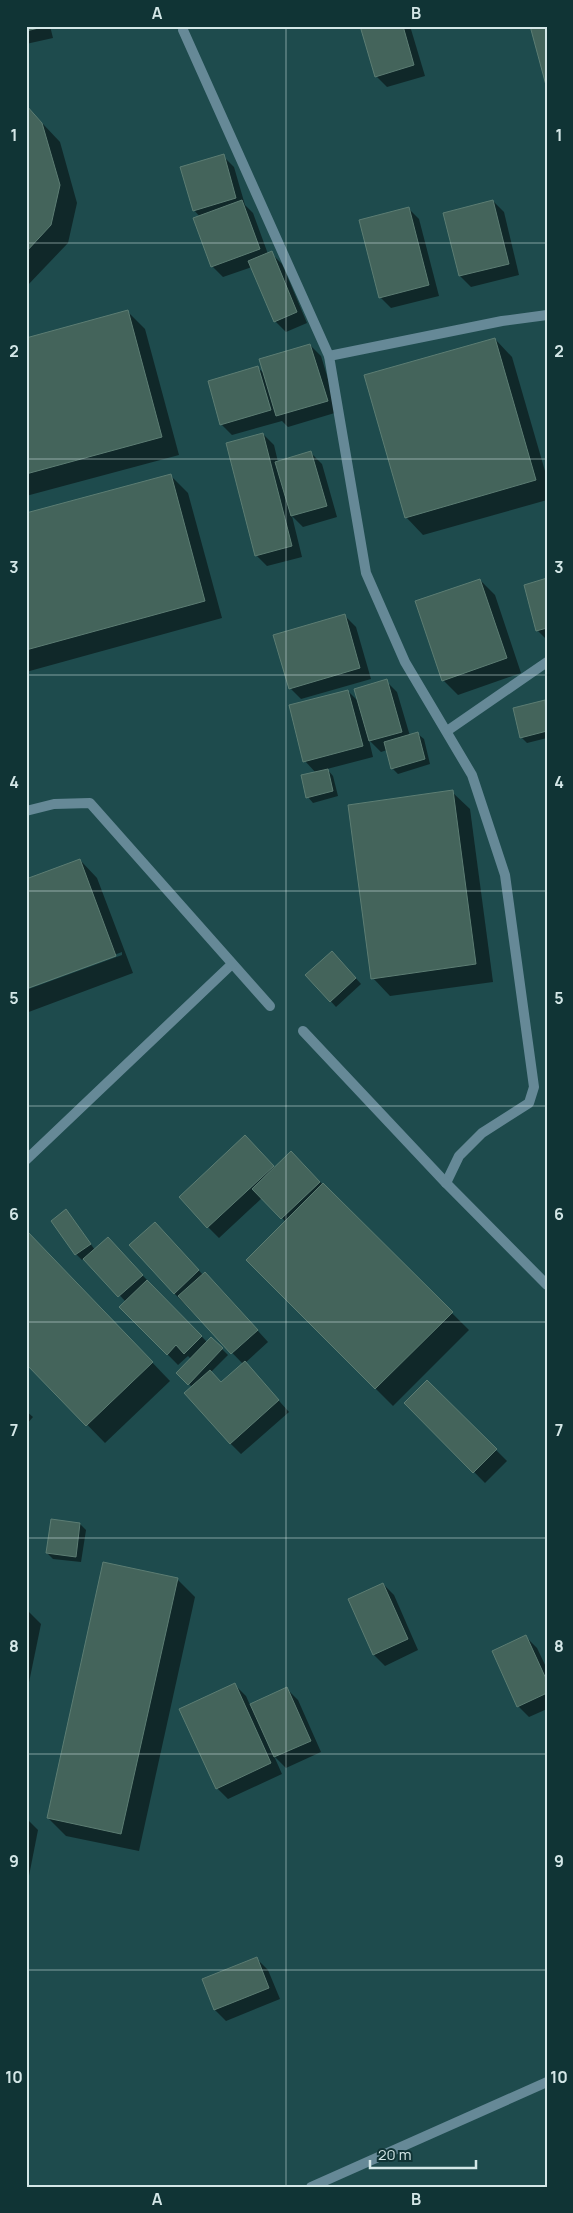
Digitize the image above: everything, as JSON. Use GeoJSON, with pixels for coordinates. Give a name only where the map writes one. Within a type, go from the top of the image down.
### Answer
{"type":"FeatureCollection","features":[{"type":"Feature","properties":{"kind":"lane"},"geometry":{"type":"LineString","coordinates":[[183,30],[329,356],[366,572],[405,662],[472,775],[505,875],[534,1087],[529,1103],[482,1132],[459,1156],[446,1183]]}},
{"type":"Feature","properties":{"kind":"lane"},"geometry":{"type":"LineString","coordinates":[[329,356],[502,321],[547,315]]}},
{"type":"Feature","properties":{"kind":"lane"},"geometry":{"type":"LineString","coordinates":[[447,731],[547,662]]}},
{"type":"Feature","properties":{"kind":"lane"},"geometry":{"type":"LineString","coordinates":[[26,811],[54,804],[90,804],[270,1006]]}},
{"type":"Feature","properties":{"kind":"lane"},"geometry":{"type":"LineString","coordinates":[[26,1160],[232,964]]}},
{"type":"Feature","properties":{"kind":"lane"},"geometry":{"type":"LineString","coordinates":[[303,1031],[446,1183],[547,1285]]}},
{"type":"Feature","properties":{"kind":"lane"},"geometry":{"type":"LineString","coordinates":[[311,2187],[547,2082]]}},
{"type":"Feature","properties":{"kind":"shaded area"},"geometry":{"type":"Polygon","coordinates":[[[26,26],[547,26],[547,2187],[328,2187],[324,2180],[311,2187],[26,2187],[26,26]]]}},
{"type":"Feature","properties":{"kind":"building"},"geometry":{"type":"Polygon","coordinates":[[[26,26],[42,26],[43,27],[26,31],[26,26]]]}},
{"type":"Feature","properties":{"kind":"building"},"geometry":{"type":"Polygon","coordinates":[[[360,26],[403,26],[414,65],[375,77],[360,26]]]}},
{"type":"Feature","properties":{"kind":"building"},"geometry":{"type":"Polygon","coordinates":[[[530,26],[547,26],[547,89],[530,26]]]}},
{"type":"Feature","properties":{"kind":"building"},"geometry":{"type":"Polygon","coordinates":[[[26,105],[42,123],[60,185],[51,225],[26,252],[26,105]]]}},
{"type":"Feature","properties":{"kind":"building"},"geometry":{"type":"Polygon","coordinates":[[[224,154],[236,198],[193,211],[180,167],[224,154]]]}},
{"type":"Feature","properties":{"kind":"building"},"geometry":{"type":"Polygon","coordinates":[[[242,200],[260,249],[211,267],[193,218],[242,200]]]}},
{"type":"Feature","properties":{"kind":"building"},"geometry":{"type":"Polygon","coordinates":[[[493,200],[509,264],[459,276],[443,213],[493,200]]]}},
{"type":"Feature","properties":{"kind":"building"},"geometry":{"type":"Polygon","coordinates":[[[409,207],[429,285],[379,298],[359,220],[409,207]]]}},
{"type":"Feature","properties":{"kind":"building"},"geometry":{"type":"Polygon","coordinates":[[[272,251],[297,312],[274,322],[248,261],[272,251]]]}},
{"type":"Feature","properties":{"kind":"building"},"geometry":{"type":"Polygon","coordinates":[[[128,310],[162,437],[26,474],[26,338],[128,310]]]}},
{"type":"Feature","properties":{"kind":"building"},"geometry":{"type":"Polygon","coordinates":[[[495,338],[536,480],[405,518],[364,375],[495,338]]]}},
{"type":"Feature","properties":{"kind":"building"},"geometry":{"type":"Polygon","coordinates":[[[310,344],[328,401],[276,416],[259,359],[310,344]]]}},
{"type":"Feature","properties":{"kind":"building"},"geometry":{"type":"Polygon","coordinates":[[[258,366],[271,410],[220,425],[208,381],[258,366]]]}},
{"type":"Feature","properties":{"kind":"building"},"geometry":{"type":"Polygon","coordinates":[[[263,433],[292,546],[255,556],[226,443],[263,433]]]}},
{"type":"Feature","properties":{"kind":"building"},"geometry":{"type":"Polygon","coordinates":[[[311,451],[327,506],[291,516],[275,462],[311,451]]]}},
{"type":"Feature","properties":{"kind":"building"},"geometry":{"type":"Polygon","coordinates":[[[171,474],[205,601],[26,650],[26,513],[171,474]]]}},
{"type":"Feature","properties":{"kind":"building"},"geometry":{"type":"Polygon","coordinates":[[[547,578],[547,628],[536,631],[524,585],[547,578]]]}},
{"type":"Feature","properties":{"kind":"building"},"geometry":{"type":"Polygon","coordinates":[[[480,579],[507,658],[442,681],[415,601],[480,579]]]}},
{"type":"Feature","properties":{"kind":"building"},"geometry":{"type":"Polygon","coordinates":[[[345,614],[360,668],[289,689],[273,635],[345,614]]]}},
{"type":"Feature","properties":{"kind":"building"},"geometry":{"type":"Polygon","coordinates":[[[387,679],[402,732],[369,741],[354,689],[387,679]]]}},
{"type":"Feature","properties":{"kind":"building"},"geometry":{"type":"Polygon","coordinates":[[[348,690],[363,746],[303,762],[289,705],[348,690]]]}},
{"type":"Feature","properties":{"kind":"building"},"geometry":{"type":"Polygon","coordinates":[[[545,700],[547,731],[520,738],[513,708],[545,700]]]}},
{"type":"Feature","properties":{"kind":"building"},"geometry":{"type":"Polygon","coordinates":[[[418,732],[425,759],[391,769],[384,742],[418,732]]]}},
{"type":"Feature","properties":{"kind":"building"},"geometry":{"type":"Polygon","coordinates":[[[328,769],[333,791],[306,798],[301,775],[328,769]]]}},
{"type":"Feature","properties":{"kind":"building"},"geometry":{"type":"Polygon","coordinates":[[[453,790],[476,964],[371,979],[348,805],[453,790]]]}},
{"type":"Feature","properties":{"kind":"building"},"geometry":{"type":"Polygon","coordinates":[[[80,859],[116,956],[26,989],[26,879],[80,859]]]}},
{"type":"Feature","properties":{"kind":"building"},"geometry":{"type":"Polygon","coordinates":[[[332,951],[356,978],[330,1002],[305,975],[332,951]]]}},
{"type":"Feature","properties":{"kind":"building"},"geometry":{"type":"Polygon","coordinates":[[[245,1135],[274,1166],[207,1228],[179,1197],[245,1135]]]}},
{"type":"Feature","properties":{"kind":"building"},"geometry":{"type":"Polygon","coordinates":[[[291,1151],[320,1182],[281,1219],[252,1189],[291,1151]]]}},
{"type":"Feature","properties":{"kind":"building"},"geometry":{"type":"Polygon","coordinates":[[[323,1183],[453,1312],[375,1389],[246,1260],[323,1183]]]}},
{"type":"Feature","properties":{"kind":"building"},"geometry":{"type":"Polygon","coordinates":[[[66,1209],[91,1244],[75,1255],[51,1221],[66,1209]]]}},
{"type":"Feature","properties":{"kind":"building"},"geometry":{"type":"Polygon","coordinates":[[[155,1222],[199,1270],[174,1294],[129,1245],[155,1222]]]}},
{"type":"Feature","properties":{"kind":"building"},"geometry":{"type":"Polygon","coordinates":[[[26,1230],[153,1362],[86,1426],[26,1364],[26,1230]]]}},
{"type":"Feature","properties":{"kind":"building"},"geometry":{"type":"Polygon","coordinates":[[[108,1237],[143,1275],[118,1297],[83,1259],[108,1237]]]}},
{"type":"Feature","properties":{"kind":"building"},"geometry":{"type":"Polygon","coordinates":[[[205,1272],[258,1330],[231,1354],[178,1296],[205,1272]]]}},
{"type":"Feature","properties":{"kind":"building"},"geometry":{"type":"Polygon","coordinates":[[[147,1280],[202,1336],[184,1354],[176,1345],[167,1355],[119,1307],[147,1280]]]}},
{"type":"Feature","properties":{"kind":"building"},"geometry":{"type":"Polygon","coordinates":[[[211,1337],[223,1348],[188,1385],[176,1373],[211,1337]]]}},
{"type":"Feature","properties":{"kind":"building"},"geometry":{"type":"Polygon","coordinates":[[[245,1361],[279,1400],[230,1444],[184,1393],[210,1370],[221,1382],[245,1361]]]}},
{"type":"Feature","properties":{"kind":"building"},"geometry":{"type":"Polygon","coordinates":[[[427,1380],[497,1449],[473,1473],[404,1403],[427,1380]]]}},
{"type":"Feature","properties":{"kind":"building"},"geometry":{"type":"Polygon","coordinates":[[[51,1519],[80,1523],[76,1557],[46,1553],[51,1519]]]}},
{"type":"Feature","properties":{"kind":"building"},"geometry":{"type":"Polygon","coordinates":[[[103,1562],[178,1578],[121,1834],[47,1818],[103,1562]]]}},
{"type":"Feature","properties":{"kind":"building"},"geometry":{"type":"Polygon","coordinates":[[[383,1583],[408,1639],[373,1655],[348,1599],[383,1583]]]}},
{"type":"Feature","properties":{"kind":"building"},"geometry":{"type":"Polygon","coordinates":[[[526,1635],[547,1681],[547,1693],[517,1707],[492,1651],[526,1635]]]}},
{"type":"Feature","properties":{"kind":"building"},"geometry":{"type":"Polygon","coordinates":[[[235,1683],[271,1763],[216,1789],[179,1709],[235,1683]]]}},
{"type":"Feature","properties":{"kind":"building"},"geometry":{"type":"Polygon","coordinates":[[[287,1687],[311,1741],[274,1757],[250,1704],[287,1687]]]}},
{"type":"Feature","properties":{"kind":"building"},"geometry":{"type":"Polygon","coordinates":[[[257,1957],[269,1988],[214,2010],[202,1979],[257,1957]]]}}]}
